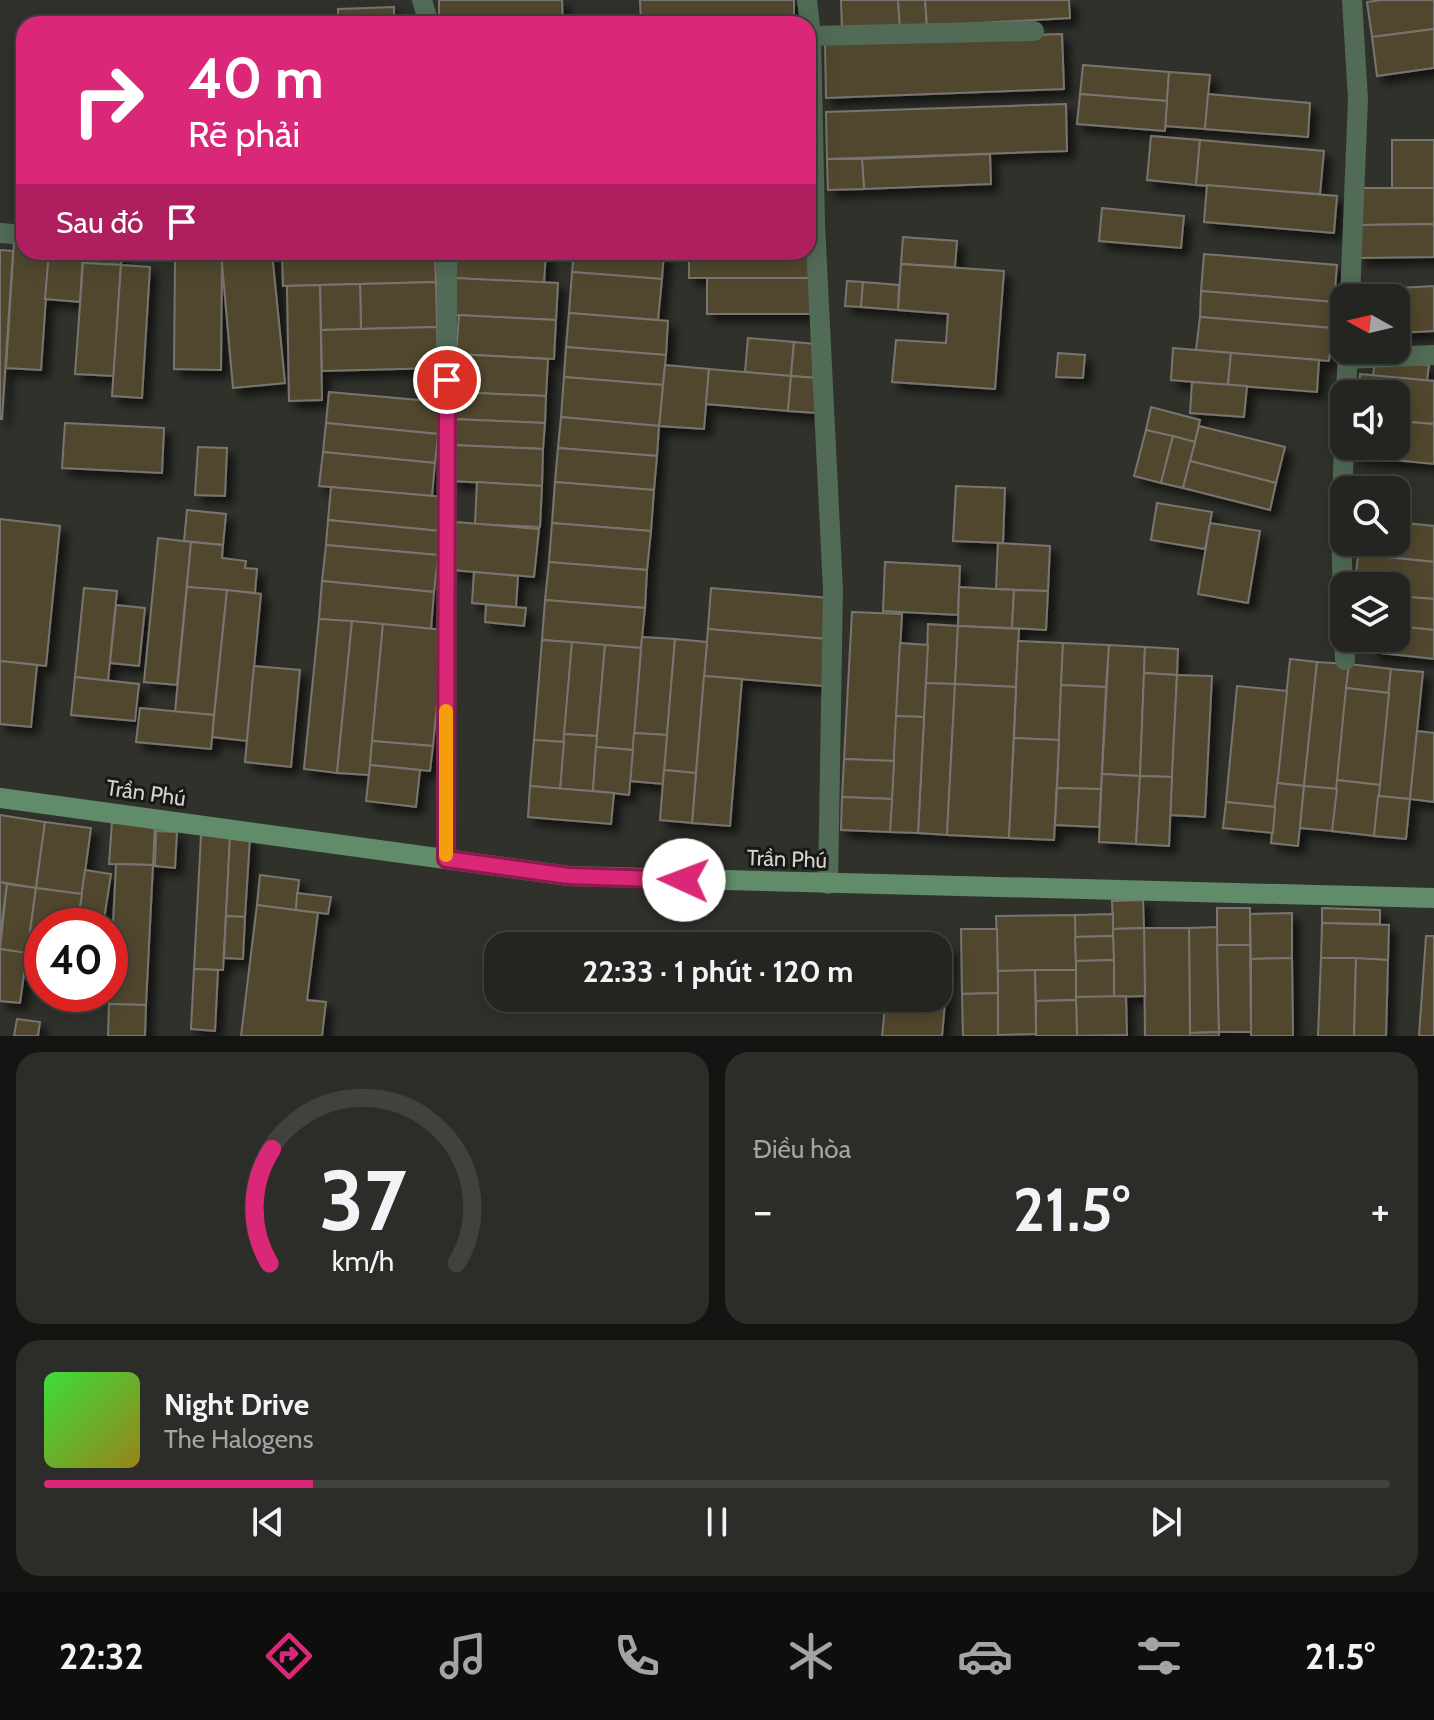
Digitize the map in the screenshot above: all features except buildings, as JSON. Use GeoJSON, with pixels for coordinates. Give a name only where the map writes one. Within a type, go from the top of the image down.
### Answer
{"type":"FeatureCollection","features":[{"type":"Feature","properties":{"kind":"street"},"geometry":{"type":"LineString","coordinates":[[1351,284],[1358,99],[1352,0]]}},
{"type":"Feature","properties":{"kind":"street"},"geometry":{"type":"LineString","coordinates":[[816,36],[1034,31]]}},
{"type":"Feature","properties":{"kind":"street"},"geometry":{"type":"LineString","coordinates":[[816,244],[833,590],[828,884]]}},
{"type":"Feature","properties":{"kind":"street"},"geometry":{"type":"LineString","coordinates":[[446,859],[447,260]]}},
{"type":"Feature","properties":{"kind":"street"},"geometry":{"type":"LineString","coordinates":[[1410,355],[1434,355]]}},
{"type":"Feature","properties":{"kind":"street"},"geometry":{"type":"LineString","coordinates":[[1343,460],[1341,529],[1345,660]]}},
{"type":"Feature","properties":{"kind":"street","name":"Trần Phú"},"geometry":{"type":"LineString","coordinates":[[0,798],[569,876],[1434,898]]}},
{"type":"Feature","properties":{"kind":"slow traffic"},"geometry":{"type":"LineString","coordinates":[[446,711],[446,855]]}},
{"type":"Feature","properties":{"kind":"route"},"geometry":{"type":"LineString","coordinates":[[447,380],[446,859],[569,876],[684,880]]}}]}
